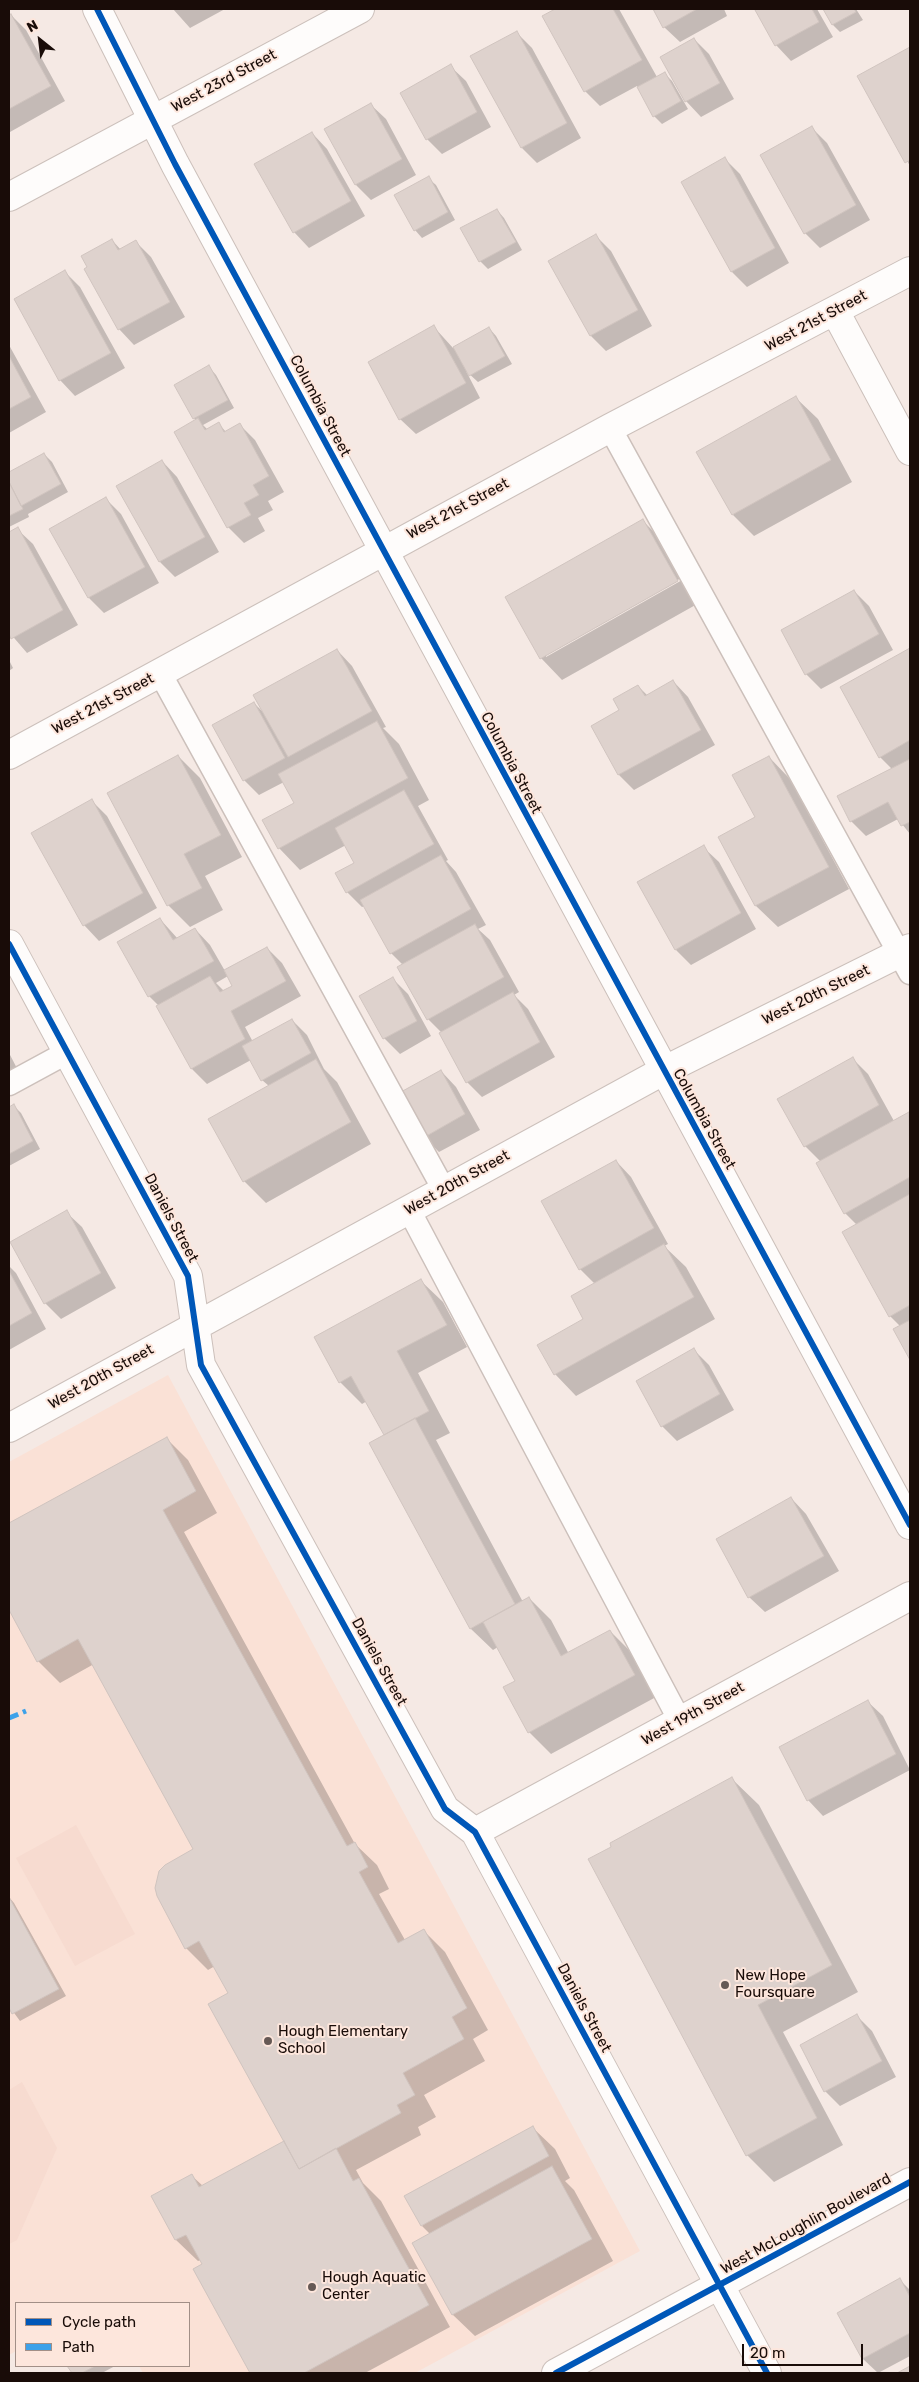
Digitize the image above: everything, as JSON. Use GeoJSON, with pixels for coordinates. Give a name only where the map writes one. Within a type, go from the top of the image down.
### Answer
{"type":"FeatureCollection","features":[{"type":"Feature","properties":{"kind":"street","name":"Columbia Street"},"geometry":{"type":"LineString","coordinates":[[97,9],[152,120],[663,1071],[910,1525]]}},
{"type":"Feature","properties":{"kind":"street","name":"West 23rd Street"},"geometry":{"type":"LineString","coordinates":[[9,197],[360,9]]}},
{"type":"Feature","properties":{"kind":"street","name":"West 21st Street"},"geometry":{"type":"LineString","coordinates":[[9,755],[383,549],[910,271]]}},
{"type":"Feature","properties":{"kind":"street"},"geometry":{"type":"LineString","coordinates":[[835,311],[910,451]]}},
{"type":"Feature","properties":{"kind":"street","name":"Daniels Street"},"geometry":{"type":"LineString","coordinates":[[9,944],[188,1276],[201,1365],[445,1809],[475,1832],[767,2373]]}},
{"type":"Feature","properties":{"kind":"street","name":"West 20th Street"},"geometry":{"type":"LineString","coordinates":[[9,1428],[663,1071],[907,958]]}},
{"type":"Feature","properties":{"kind":"street","name":"West 19th Street"},"geometry":{"type":"LineString","coordinates":[[475,1832],[910,1596]]}},
{"type":"Feature","properties":{"kind":"street","name":"West McLoughlin Boulevard"},"geometry":{"type":"LineString","coordinates":[[556,2373],[910,2182]]}},
{"type":"Feature","properties":{"kind":"lane"},"geometry":{"type":"LineString","coordinates":[[610,428],[907,958]]}},
{"type":"Feature","properties":{"kind":"lane"},"geometry":{"type":"LineString","coordinates":[[160,673],[444,1190]]}},
{"type":"Feature","properties":{"kind":"lane"},"geometry":{"type":"LineString","coordinates":[[9,1084],[68,1052]]}},
{"type":"Feature","properties":{"kind":"lane"},"geometry":{"type":"LineString","coordinates":[[409,1210],[680,1721]]}},
{"type":"Feature","properties":{"kind":"shaded area","name":"Hough Elementary School"},"geometry":{"type":"Polygon","coordinates":[[[168,1375],[640,2251],[415,2373],[143,2373],[140,2367],[190,2367],[190,2302],[15,2302],[15,2352],[9,2355],[9,1462],[168,1375]]]}},
{"type":"Feature","properties":{"kind":"shaded area"},"geometry":{"type":"Polygon","coordinates":[[[76,1825],[135,1934],[75,1966],[16,1858],[76,1825]]]}},
{"type":"Feature","properties":{"kind":"shaded area"},"geometry":{"type":"Polygon","coordinates":[[[22,2082],[57,2148],[17,2240],[9,2244],[9,2090],[22,2082]]]}},
{"type":"Feature","properties":{"kind":"building"},"geometry":{"type":"Polygon","coordinates":[[[555,9],[613,9],[642,60],[584,92],[542,16],[555,9]]]}},
{"type":"Feature","properties":{"kind":"building"},"geometry":{"type":"Polygon","coordinates":[[[653,9],[697,9],[663,28],[653,9]]]}},
{"type":"Feature","properties":{"kind":"building"},"geometry":{"type":"Polygon","coordinates":[[[812,9],[819,22],[775,46],[755,10],[812,9]]]}},
{"type":"Feature","properties":{"kind":"building"},"geometry":{"type":"Polygon","coordinates":[[[823,9],[854,9],[856,12],[832,25],[823,9]]]}},
{"type":"Feature","properties":{"kind":"building"},"geometry":{"type":"Polygon","coordinates":[[[11,14],[51,86],[9,109],[9,15],[11,14]]]}},
{"type":"Feature","properties":{"kind":"building"},"geometry":{"type":"Polygon","coordinates":[[[517,31],[567,123],[521,148],[470,56],[517,31]]]}},
{"type":"Feature","properties":{"kind":"building"},"geometry":{"type":"Polygon","coordinates":[[[694,38],[720,83],[685,102],[660,57],[694,38]]]}},
{"type":"Feature","properties":{"kind":"building"},"geometry":{"type":"Polygon","coordinates":[[[910,47],[910,160],[905,163],[857,76],[910,47]]]}},
{"type":"Feature","properties":{"kind":"building"},"geometry":{"type":"Polygon","coordinates":[[[451,64],[477,112],[426,140],[400,93],[451,64]]]}},
{"type":"Feature","properties":{"kind":"building"},"geometry":{"type":"Polygon","coordinates":[[[665,72],[681,101],[653,117],[637,87],[665,72]]]}},
{"type":"Feature","properties":{"kind":"building"},"geometry":{"type":"Polygon","coordinates":[[[371,103],[402,159],[355,185],[324,129],[371,103]]]}},
{"type":"Feature","properties":{"kind":"building"},"geometry":{"type":"Polygon","coordinates":[[[812,126],[856,205],[804,234],[760,155],[812,126]]]}},
{"type":"Feature","properties":{"kind":"building"},"geometry":{"type":"Polygon","coordinates":[[[312,132],[351,201],[293,233],[254,164],[312,132]]]}},
{"type":"Feature","properties":{"kind":"building"},"geometry":{"type":"Polygon","coordinates":[[[725,157],[775,248],[731,272],[681,182],[725,157]]]}},
{"type":"Feature","properties":{"kind":"building"},"geometry":{"type":"Polygon","coordinates":[[[429,176],[448,212],[414,231],[394,195],[429,176]]]}},
{"type":"Feature","properties":{"kind":"building"},"geometry":{"type":"Polygon","coordinates":[[[497,209],[516,242],[479,262],[460,228],[497,209]]]}},
{"type":"Feature","properties":{"kind":"building"},"geometry":{"type":"Polygon","coordinates":[[[596,234],[638,310],[590,336],[548,261],[596,234]]]}},
{"type":"Feature","properties":{"kind":"building"},"geometry":{"type":"Polygon","coordinates":[[[112,239],[118,250],[136,240],[170,302],[118,330],[84,269],[87,267],[81,256],[112,239]]]}},
{"type":"Feature","properties":{"kind":"building"},"geometry":{"type":"Polygon","coordinates":[[[65,270],[111,353],[59,381],[14,299],[65,270]]]}},
{"type":"Feature","properties":{"kind":"building"},"geometry":{"type":"Polygon","coordinates":[[[434,325],[466,383],[399,420],[368,362],[434,325]]]}},
{"type":"Feature","properties":{"kind":"building"},"geometry":{"type":"Polygon","coordinates":[[[489,327],[505,356],[469,376],[453,347],[489,327]]]}},
{"type":"Feature","properties":{"kind":"building"},"geometry":{"type":"Polygon","coordinates":[[[9,356],[31,397],[9,409],[9,356]]]}},
{"type":"Feature","properties":{"kind":"building"},"geometry":{"type":"Polygon","coordinates":[[[209,365],[228,400],[193,419],[174,385],[209,365]]]}},
{"type":"Feature","properties":{"kind":"building"},"geometry":{"type":"Polygon","coordinates":[[[796,396],[831,460],[732,515],[696,452],[796,396]]]}},
{"type":"Feature","properties":{"kind":"building"},"geometry":{"type":"Polygon","coordinates":[[[198,418],[205,430],[219,422],[224,432],[240,423],[269,476],[253,485],[259,495],[244,503],[251,515],[227,528],[174,432],[198,418]]]}},
{"type":"Feature","properties":{"kind":"building"},"geometry":{"type":"Polygon","coordinates":[[[44,453],[61,484],[21,506],[9,482],[9,472],[44,453]]]}},
{"type":"Feature","properties":{"kind":"building"},"geometry":{"type":"Polygon","coordinates":[[[162,460],[205,537],[159,562],[116,486],[162,460]]]}},
{"type":"Feature","properties":{"kind":"building"},"geometry":{"type":"Polygon","coordinates":[[[9,482],[23,509],[9,516],[9,482]]]}},
{"type":"Feature","properties":{"kind":"building"},"geometry":{"type":"Polygon","coordinates":[[[106,497],[145,567],[88,598],[49,529],[106,497]]]}},
{"type":"Feature","properties":{"kind":"building"},"geometry":{"type":"Polygon","coordinates":[[[643,519],[678,581],[540,659],[505,597],[643,519]]]}},
{"type":"Feature","properties":{"kind":"building"},"geometry":{"type":"Polygon","coordinates":[[[18,527],[63,610],[11,639],[9,634],[9,532],[18,527]]]}},
{"type":"Feature","properties":{"kind":"building"},"geometry":{"type":"Polygon","coordinates":[[[854,590],[879,634],[805,675],[781,630],[854,590]]]}},
{"type":"Feature","properties":{"kind":"building"},"geometry":{"type":"Polygon","coordinates":[[[910,648],[910,740],[879,758],[840,687],[910,648]]]}},
{"type":"Feature","properties":{"kind":"building"},"geometry":{"type":"Polygon","coordinates":[[[337,649],[372,711],[288,757],[253,695],[337,649]]]}},
{"type":"Feature","properties":{"kind":"building"},"geometry":{"type":"Polygon","coordinates":[[[673,680],[701,730],[618,775],[591,726],[619,710],[613,699],[638,685],[645,696],[673,680]]]}},
{"type":"Feature","properties":{"kind":"building"},"geometry":{"type":"Polygon","coordinates":[[[254,702],[285,758],[243,781],[212,725],[254,702]]]}},
{"type":"Feature","properties":{"kind":"building"},"geometry":{"type":"Polygon","coordinates":[[[377,721],[408,778],[278,849],[262,820],[294,803],[278,774],[377,721]]]}},
{"type":"Feature","properties":{"kind":"building"},"geometry":{"type":"Polygon","coordinates":[[[178,755],[221,835],[184,854],[202,888],[167,906],[107,793],[178,755]]]}},
{"type":"Feature","properties":{"kind":"building"},"geometry":{"type":"Polygon","coordinates":[[[769,756],[829,867],[755,906],[718,837],[755,817],[732,775],[769,756]]]}},
{"type":"Feature","properties":{"kind":"building"},"geometry":{"type":"Polygon","coordinates":[[[910,759],[910,822],[901,826],[888,802],[850,822],[837,796],[910,759]]]}},
{"type":"Feature","properties":{"kind":"building"},"geometry":{"type":"Polygon","coordinates":[[[404,790],[434,844],[346,893],[335,873],[354,863],[335,828],[404,790]]]}},
{"type":"Feature","properties":{"kind":"building"},"geometry":{"type":"Polygon","coordinates":[[[92,799],[143,893],[83,926],[31,833],[92,799]]]}},
{"type":"Feature","properties":{"kind":"building"},"geometry":{"type":"Polygon","coordinates":[[[704,845],[741,913],[675,950],[637,882],[704,845]]]}},
{"type":"Feature","properties":{"kind":"building"},"geometry":{"type":"Polygon","coordinates":[[[441,855],[471,909],[390,954],[360,900],[441,855]]]}},
{"type":"Feature","properties":{"kind":"building"},"geometry":{"type":"Polygon","coordinates":[[[160,918],[173,940],[195,928],[214,961],[148,997],[117,942],[160,918]]]}},
{"type":"Feature","properties":{"kind":"building"},"geometry":{"type":"Polygon","coordinates":[[[475,924],[504,977],[427,1020],[397,967],[475,924]]]}},
{"type":"Feature","properties":{"kind":"building"},"geometry":{"type":"Polygon","coordinates":[[[267,947],[286,981],[231,1011],[245,1039],[191,1069],[156,1006],[210,976],[220,992],[232,986],[224,970],[267,947]]]}},
{"type":"Feature","properties":{"kind":"building"},"geometry":{"type":"Polygon","coordinates":[[[393,977],[417,1021],[383,1039],[359,996],[393,977]]]}},
{"type":"Feature","properties":{"kind":"building"},"geometry":{"type":"Polygon","coordinates":[[[513,992],[540,1042],[466,1083],[439,1033],[513,992]]]}},
{"type":"Feature","properties":{"kind":"building"},"geometry":{"type":"Polygon","coordinates":[[[292,1019],[311,1053],[261,1081],[242,1046],[292,1019]]]}},
{"type":"Feature","properties":{"kind":"building"},"geometry":{"type":"Polygon","coordinates":[[[853,1057],[879,1105],[804,1147],[777,1099],[853,1057]]]}},
{"type":"Feature","properties":{"kind":"building"},"geometry":{"type":"Polygon","coordinates":[[[316,1059],[351,1122],[243,1182],[208,1119],[316,1059]]]}},
{"type":"Feature","properties":{"kind":"building"},"geometry":{"type":"Polygon","coordinates":[[[441,1070],[465,1114],[423,1138],[399,1093],[441,1070]]]}},
{"type":"Feature","properties":{"kind":"building"},"geometry":{"type":"Polygon","coordinates":[[[14,1104],[33,1141],[9,1154],[9,1107],[14,1104]]]}},
{"type":"Feature","properties":{"kind":"building"},"geometry":{"type":"Polygon","coordinates":[[[909,1112],[910,1177],[844,1214],[816,1163],[909,1112]]]}},
{"type":"Feature","properties":{"kind":"building"},"geometry":{"type":"Polygon","coordinates":[[[616,1160],[654,1228],[579,1270],[541,1201],[616,1160]]]}},
{"type":"Feature","properties":{"kind":"building"},"geometry":{"type":"Polygon","coordinates":[[[910,1194],[910,1305],[889,1317],[842,1232],[910,1194]]]}},
{"type":"Feature","properties":{"kind":"building"},"geometry":{"type":"Polygon","coordinates":[[[67,1210],[101,1273],[44,1304],[10,1242],[67,1210]]]}},
{"type":"Feature","properties":{"kind":"building"},"geometry":{"type":"Polygon","coordinates":[[[664,1244],[694,1297],[554,1375],[537,1345],[583,1319],[571,1296],[664,1244]]]}},
{"type":"Feature","properties":{"kind":"building"},"geometry":{"type":"Polygon","coordinates":[[[9,1271],[32,1313],[9,1326],[9,1271]]]}},
{"type":"Feature","properties":{"kind":"building"},"geometry":{"type":"Polygon","coordinates":[[[421,1279],[447,1325],[397,1351],[429,1411],[384,1435],[351,1376],[339,1383],[314,1337],[421,1279]]]}},
{"type":"Feature","properties":{"kind":"building"},"geometry":{"type":"Polygon","coordinates":[[[910,1320],[910,1360],[893,1329],[910,1320]]]}},
{"type":"Feature","properties":{"kind":"building"},"geometry":{"type":"Polygon","coordinates":[[[694,1348],[720,1394],[661,1427],[636,1381],[694,1348]]]}},
{"type":"Feature","properties":{"kind":"building"},"geometry":{"type":"Polygon","coordinates":[[[415,1418],[515,1604],[470,1629],[369,1443],[415,1418]]]}},
{"type":"Feature","properties":{"kind":"building"},"geometry":{"type":"Polygon","coordinates":[[[167,1437],[196,1491],[163,1510],[347,1846],[355,1842],[368,1867],[359,1872],[398,1943],[424,1929],[467,2008],[452,2017],[464,2039],[403,2073],[415,2095],[397,2105],[401,2113],[299,2169],[208,2004],[228,1993],[199,1941],[185,1949],[157,1896],[155,1888],[159,1871],[165,1865],[193,1849],[78,1639],[37,1662],[9,1610],[9,1523],[167,1437]]]}},
{"type":"Feature","properties":{"kind":"building"},"geometry":{"type":"Polygon","coordinates":[[[791,1497],[824,1556],[748,1598],[716,1539],[791,1497]]]}},
{"type":"Feature","properties":{"kind":"building"},"geometry":{"type":"Polygon","coordinates":[[[529,1597],[561,1656],[610,1630],[635,1675],[528,1733],[503,1687],[515,1681],[483,1622],[529,1597]]]}},
{"type":"Feature","properties":{"kind":"building"},"geometry":{"type":"Polygon","coordinates":[[[868,1700],[896,1754],[807,1801],[779,1747],[868,1700]]]}},
{"type":"Feature","properties":{"kind":"building","name":"New Hope Foursquare"},"geometry":{"type":"Polygon","coordinates":[[[732,1777],[832,1965],[758,2005],[817,2118],[746,2156],[588,1859],[611,1847],[610,1843],[732,1777]]]}},
{"type":"Feature","properties":{"kind":"building"},"geometry":{"type":"Polygon","coordinates":[[[9,1897],[59,1989],[12,2014],[9,2008],[9,1897]]]}},
{"type":"Feature","properties":{"kind":"building"},"geometry":{"type":"Polygon","coordinates":[[[857,2014],[882,2061],[824,2092],[800,2045],[857,2014]]]}},
{"type":"Feature","properties":{"kind":"building"},"geometry":{"type":"Polygon","coordinates":[[[533,2126],[549,2156],[421,2226],[404,2196],[533,2126]]]}},
{"type":"Feature","properties":{"kind":"building"},"geometry":{"type":"Polygon","coordinates":[[[284,2141],[299,2169],[336,2148],[353,2181],[359,2178],[429,2305],[304,2373],[250,2373],[193,2269],[202,2264],[186,2235],[175,2240],[151,2196],[192,2174],[199,2187],[284,2141]]]}},
{"type":"Feature","properties":{"kind":"building"},"geometry":{"type":"Polygon","coordinates":[[[552,2166],[592,2239],[452,2315],[412,2243],[552,2166]]]}},
{"type":"Feature","properties":{"kind":"building"},"geometry":{"type":"Polygon","coordinates":[[[900,2278],[910,2297],[910,2333],[862,2359],[837,2313],[900,2278]]]}},
{"type":"Feature","properties":{"kind":"building"},"geometry":{"type":"Polygon","coordinates":[[[910,2366],[910,2373],[897,2373],[910,2366]]]}},
{"type":"Feature","properties":{"kind":"building"},"geometry":{"type":"Polygon","coordinates":[[[68,2367],[93,2367],[82,2373],[72,2373],[68,2367]]]}},
{"type":"Feature","properties":{"kind":"marked path"},"geometry":{"type":"LineString","coordinates":[[9,1718],[26,1711]]}},
{"type":"Feature","properties":{"kind":"cycle path"},"geometry":{"type":"LineString","coordinates":[[97,9],[175,164],[910,1525]]}},
{"type":"Feature","properties":{"kind":"cycle path"},"geometry":{"type":"LineString","coordinates":[[9,944],[188,1276],[201,1365],[445,1809],[475,1832],[767,2373]]}},
{"type":"Feature","properties":{"kind":"cycle path"},"geometry":{"type":"LineString","coordinates":[[556,2373],[910,2182]]}},
{"type":"Feature","properties":{"kind":"place","name":"New Hope Foursquare"},"geometry":{"type":"Point","coordinates":[725,1985]}},
{"type":"Feature","properties":{"kind":"place","name":"Hough Elementary School"},"geometry":{"type":"Point","coordinates":[268,2041]}},
{"type":"Feature","properties":{"kind":"place","name":"Hough Aquatic Center"},"geometry":{"type":"Point","coordinates":[312,2287]}}]}
